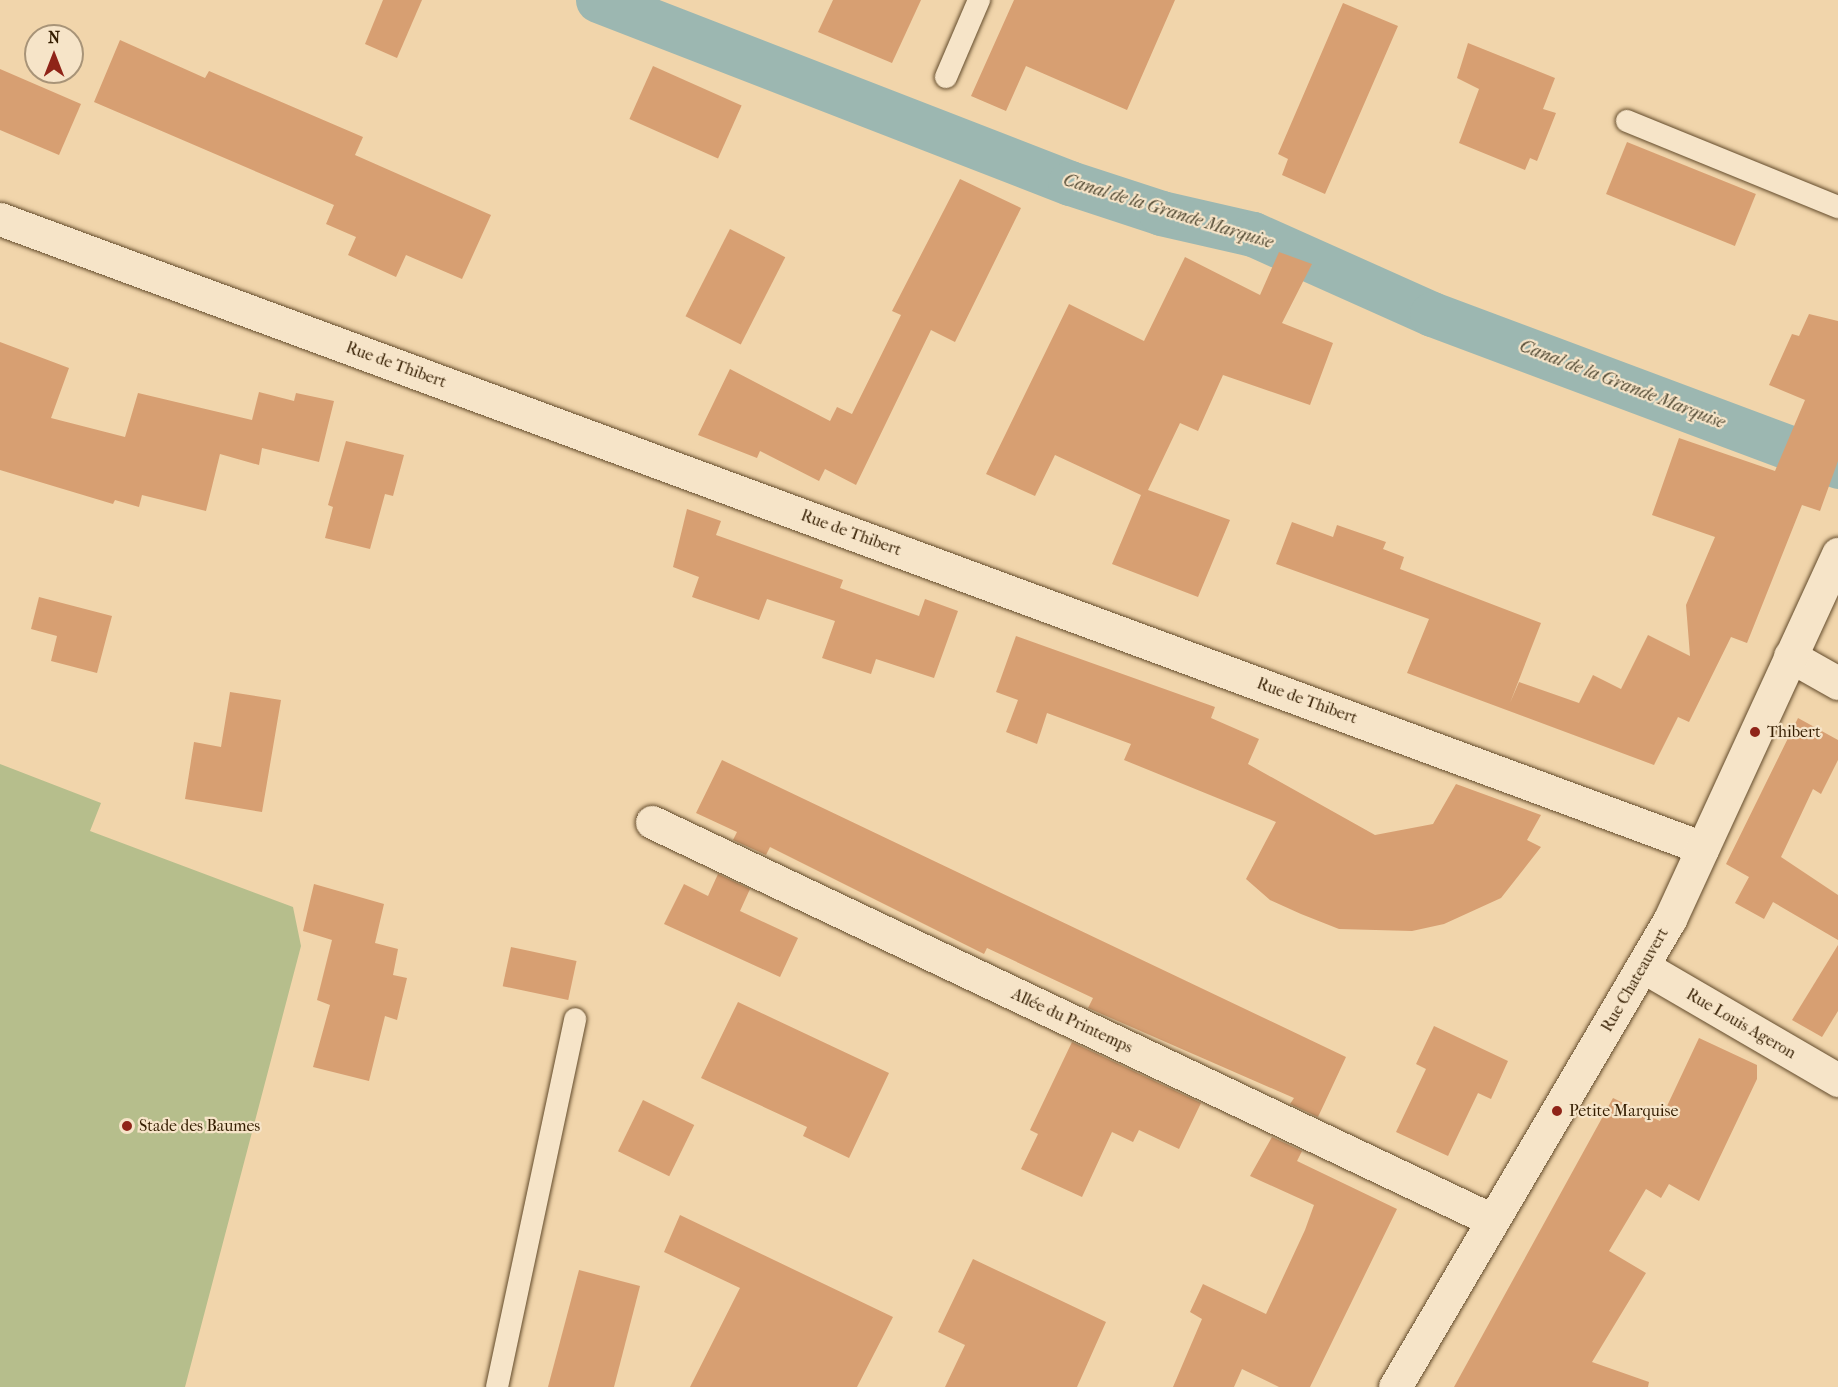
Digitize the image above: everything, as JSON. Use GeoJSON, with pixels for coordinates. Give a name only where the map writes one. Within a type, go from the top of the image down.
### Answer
{"type":"FeatureCollection","features":[{"type":"Feature","properties":{"kind":"street","name":"Rue de Thibert"},"geometry":{"type":"LineString","coordinates":[[0,219],[1703,848]]}},
{"type":"Feature","properties":{"kind":"street","name":"Rue Chateauvert"},"geometry":{"type":"LineString","coordinates":[[1395,1387],[1644,967],[1703,848],[1838,554]]}},
{"type":"Feature","properties":{"kind":"street"},"geometry":{"type":"LineString","coordinates":[[1790,656],[1838,683]]}},
{"type":"Feature","properties":{"kind":"street","name":"Allée du Printemps"},"geometry":{"type":"LineString","coordinates":[[652,822],[1492,1220]]}},
{"type":"Feature","properties":{"kind":"street","name":"Rue Louis Ageron"},"geometry":{"type":"LineString","coordinates":[[1644,967],[1838,1080]]}},
{"type":"Feature","properties":{"kind":"lane"},"geometry":{"type":"LineString","coordinates":[[946,77],[979,0]]}},
{"type":"Feature","properties":{"kind":"lane"},"geometry":{"type":"LineString","coordinates":[[1627,121],[1838,207]]}},
{"type":"Feature","properties":{"kind":"lane"},"geometry":{"type":"LineString","coordinates":[[497,1387],[575,1018]]}},
{"type":"Feature","properties":{"kind":"green space","name":"Stade des Baumes"},"geometry":{"type":"Polygon","coordinates":[[[0,764],[101,803],[90,831],[293,907],[301,946],[185,1387],[0,1387],[0,764]]]}},
{"type":"Feature","properties":{"kind":"building"},"geometry":{"type":"Polygon","coordinates":[[[383,0],[422,0],[397,58],[365,44],[383,0]]]}},
{"type":"Feature","properties":{"kind":"building"},"geometry":{"type":"Polygon","coordinates":[[[833,0],[921,0],[892,63],[818,32],[833,0]]]}},
{"type":"Feature","properties":{"kind":"building"},"geometry":{"type":"Polygon","coordinates":[[[1014,0],[1175,0],[1127,110],[1026,66],[1006,111],[971,96],[1014,0]]]}},
{"type":"Feature","properties":{"kind":"building"},"geometry":{"type":"Polygon","coordinates":[[[1343,3],[1398,26],[1325,194],[1282,175],[1288,159],[1278,154],[1343,3]]]}},
{"type":"Feature","properties":{"kind":"building"},"geometry":{"type":"Polygon","coordinates":[[[120,40],[205,78],[209,71],[363,137],[355,155],[491,215],[462,279],[406,255],[396,277],[348,255],[356,237],[326,224],[334,205],[94,102],[120,40]]]}},
{"type":"Feature","properties":{"kind":"building"},"geometry":{"type":"Polygon","coordinates":[[[1468,43],[1555,78],[1543,109],[1556,113],[1537,161],[1530,158],[1525,170],[1459,143],[1479,89],[1457,78],[1468,43]]]}},
{"type":"Feature","properties":{"kind":"building"},"geometry":{"type":"Polygon","coordinates":[[[653,66],[742,105],[718,158],[629,119],[653,66]]]}},
{"type":"Feature","properties":{"kind":"building"},"geometry":{"type":"Polygon","coordinates":[[[0,69],[24,79],[24,84],[35,84],[81,104],[59,155],[0,130],[0,69]]]}},
{"type":"Feature","properties":{"kind":"building"},"geometry":{"type":"Polygon","coordinates":[[[1627,142],[1756,194],[1735,246],[1606,194],[1627,142]]]}},
{"type":"Feature","properties":{"kind":"building"},"geometry":{"type":"Polygon","coordinates":[[[960,179],[1021,208],[955,342],[931,330],[856,485],[825,469],[819,481],[760,451],[757,458],[698,435],[730,369],[830,421],[837,407],[852,414],[901,315],[892,311],[960,179]]]}},
{"type":"Feature","properties":{"kind":"building"},"geometry":{"type":"Polygon","coordinates":[[[730,229],[785,257],[741,344],[686,316],[730,229]]]}},
{"type":"Feature","properties":{"kind":"building"},"geometry":{"type":"Polygon","coordinates":[[[1279,252],[1312,264],[1282,323],[1333,343],[1310,405],[1223,375],[1198,431],[1180,423],[1148,490],[1230,520],[1198,597],[1112,564],[1141,495],[1055,455],[1035,496],[986,474],[1069,304],[1144,341],[1185,257],[1260,295],[1279,252]]]}},
{"type":"Feature","properties":{"kind":"building"},"geometry":{"type":"Polygon","coordinates":[[[1809,314],[1838,321],[1838,461],[1820,511],[1802,505],[1747,643],[1731,637],[1689,722],[1678,717],[1654,765],[1407,673],[1429,619],[1276,564],[1292,522],[1333,537],[1337,525],[1386,542],[1383,549],[1404,557],[1400,569],[1541,623],[1510,703],[1519,682],[1579,703],[1593,675],[1621,689],[1648,635],[1690,656],[1686,605],[1715,537],[1652,515],[1679,438],[1775,471],[1805,400],[1769,385],[1792,334],[1799,336],[1809,314]]]}},
{"type":"Feature","properties":{"kind":"building"},"geometry":{"type":"Polygon","coordinates":[[[0,342],[69,368],[51,418],[125,437],[138,393],[252,420],[259,392],[294,401],[296,393],[334,401],[319,462],[262,448],[259,465],[220,454],[206,511],[142,495],[139,507],[115,500],[113,504],[0,470],[0,342]]]}},
{"type":"Feature","properties":{"kind":"building"},"geometry":{"type":"Polygon","coordinates":[[[346,441],[404,455],[393,496],[385,494],[370,549],[325,538],[333,507],[328,505],[346,441]]]}},
{"type":"Feature","properties":{"kind":"building"},"geometry":{"type":"Polygon","coordinates":[[[687,509],[721,521],[716,535],[843,580],[840,588],[919,616],[925,599],[958,611],[934,678],[876,659],[871,674],[822,658],[835,621],[767,599],[759,620],[692,597],[699,577],[673,567],[687,509]]]}},
{"type":"Feature","properties":{"kind":"building"},"geometry":{"type":"Polygon","coordinates":[[[39,597],[112,616],[97,673],[51,661],[57,636],[31,629],[39,597]]]}},
{"type":"Feature","properties":{"kind":"building"},"geometry":{"type":"Polygon","coordinates":[[[1016,636],[1215,707],[1211,718],[1259,739],[1248,764],[1375,835],[1433,824],[1456,784],[1541,815],[1527,840],[1541,847],[1501,898],[1444,924],[1412,931],[1339,929],[1301,914],[1270,900],[1246,879],[1276,822],[1124,760],[1131,744],[1047,713],[1037,744],[1006,732],[1018,700],[996,692],[1016,636]]]}},
{"type":"Feature","properties":{"kind":"building"},"geometry":{"type":"Polygon","coordinates":[[[230,692],[281,700],[262,812],[185,799],[194,742],[221,747],[230,692]]]}},
{"type":"Feature","properties":{"kind":"building"},"geometry":{"type":"Polygon","coordinates":[[[1798,718],[1838,740],[1838,760],[1821,794],[1813,789],[1781,857],[1838,895],[1838,940],[1773,902],[1764,919],[1735,903],[1749,877],[1726,864],[1798,718]]]}},
{"type":"Feature","properties":{"kind":"building"},"geometry":{"type":"Polygon","coordinates":[[[722,760],[1346,1057],[1318,1117],[1290,1104],[1294,1098],[1088,1008],[1093,998],[987,948],[984,954],[770,847],[766,855],[733,840],[737,832],[696,813],[722,760]]]}},
{"type":"Feature","properties":{"kind":"building"},"geometry":{"type":"Polygon","coordinates":[[[718,874],[750,889],[740,911],[798,938],[780,977],[664,924],[684,884],[708,896],[718,874]]]}},
{"type":"Feature","properties":{"kind":"building"},"geometry":{"type":"Polygon","coordinates":[[[314,884],[384,904],[375,943],[398,949],[393,975],[407,978],[397,1020],[385,1016],[369,1081],[313,1067],[330,1005],[317,1000],[332,940],[303,931],[314,884]]]}},
{"type":"Feature","properties":{"kind":"building"},"geometry":{"type":"Polygon","coordinates":[[[1838,945],[1838,1011],[1822,1037],[1792,1020],[1838,945]]]}},
{"type":"Feature","properties":{"kind":"building"},"geometry":{"type":"Polygon","coordinates":[[[511,947],[577,961],[568,1000],[503,986],[511,947]]]}},
{"type":"Feature","properties":{"kind":"building"},"geometry":{"type":"Polygon","coordinates":[[[738,1002],[889,1073],[849,1158],[803,1136],[807,1127],[701,1078],[738,1002]]]}},
{"type":"Feature","properties":{"kind":"building"},"geometry":{"type":"Polygon","coordinates":[[[1434,1026],[1508,1061],[1491,1099],[1478,1093],[1448,1156],[1396,1132],[1426,1069],[1416,1064],[1434,1026]]]}},
{"type":"Feature","properties":{"kind":"building"},"geometry":{"type":"Polygon","coordinates":[[[1699,1038],[1757,1065],[1757,1079],[1699,1201],[1669,1184],[1661,1198],[1646,1189],[1609,1251],[1646,1273],[1592,1362],[1649,1382],[1648,1387],[1454,1387],[1613,1098],[1660,1121],[1699,1038]]]}},
{"type":"Feature","properties":{"kind":"building"},"geometry":{"type":"Polygon","coordinates":[[[1072,1042],[1201,1103],[1179,1149],[1139,1130],[1133,1142],[1112,1132],[1082,1197],[1021,1169],[1038,1134],[1030,1130],[1072,1042]]]}},
{"type":"Feature","properties":{"kind":"building"},"geometry":{"type":"Polygon","coordinates":[[[643,1100],[694,1125],[669,1176],[618,1151],[643,1100]]]}},
{"type":"Feature","properties":{"kind":"building"},"geometry":{"type":"Polygon","coordinates":[[[1272,1137],[1302,1151],[1297,1161],[1397,1209],[1310,1387],[1279,1387],[1242,1369],[1234,1387],[1173,1387],[1202,1319],[1190,1312],[1203,1284],[1266,1314],[1305,1230],[1314,1205],[1250,1176],[1272,1137]]]}},
{"type":"Feature","properties":{"kind":"building"},"geometry":{"type":"Polygon","coordinates":[[[680,1215],[893,1317],[857,1387],[690,1387],[740,1288],[664,1252],[680,1215]]]}},
{"type":"Feature","properties":{"kind":"building"},"geometry":{"type":"Polygon","coordinates":[[[973,1259],[1106,1322],[1077,1387],[945,1387],[965,1345],[938,1332],[973,1259]]]}},
{"type":"Feature","properties":{"kind":"building"},"geometry":{"type":"Polygon","coordinates":[[[579,1270],[640,1286],[614,1387],[548,1387],[579,1270]]]}},
{"type":"Feature","properties":{"kind":"waterway","name":"Canal de la Grande Marquise"},"geometry":{"type":"LineString","coordinates":[[598,0],[1070,183],[1161,213],[1253,234],[1432,314],[1838,466]]}},
{"type":"Feature","properties":{"kind":"place","name":"Thibert"},"geometry":{"type":"Point","coordinates":[1755,732]}},
{"type":"Feature","properties":{"kind":"place","name":"Petite Marquise"},"geometry":{"type":"Point","coordinates":[1557,1111]}},
{"type":"Feature","properties":{"kind":"place","name":"Stade des Baumes"},"geometry":{"type":"Point","coordinates":[127,1126]}}]}
